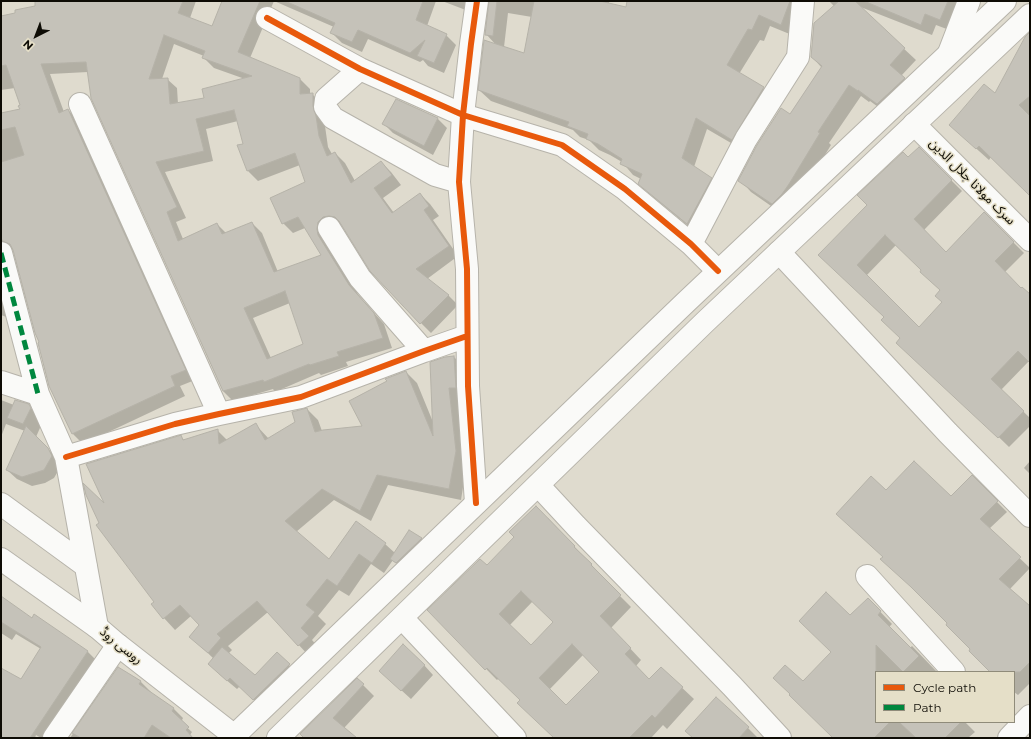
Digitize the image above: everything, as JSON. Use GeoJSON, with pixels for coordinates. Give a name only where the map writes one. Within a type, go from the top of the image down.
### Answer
{"type":"FeatureCollection","features":[{"type":"Feature","properties":{"kind":"street"},"geometry":{"type":"LineString","coordinates":[[476,503],[468,386],[467,268],[459,182],[463,115],[471,44],[478,1]]}},
{"type":"Feature","properties":{"kind":"street"},"geometry":{"type":"LineString","coordinates":[[691,244],[746,139],[798,57],[803,1]]}},
{"type":"Feature","properties":{"kind":"street"},"geometry":{"type":"LineString","coordinates":[[949,53],[970,1]]}},
{"type":"Feature","properties":{"kind":"street"},"geometry":{"type":"LineString","coordinates":[[235,737],[718,271],[1005,1]]}},
{"type":"Feature","properties":{"kind":"street"},"geometry":{"type":"LineString","coordinates":[[278,738],[779,252],[1030,15]]}},
{"type":"Feature","properties":{"kind":"street"},"geometry":{"type":"LineString","coordinates":[[267,18],[360,69],[463,115],[562,145],[624,189],[691,244],[718,271]]}},
{"type":"Feature","properties":{"kind":"street"},"geometry":{"type":"LineString","coordinates":[[968,36],[986,56]]}},
{"type":"Feature","properties":{"kind":"street"},"geometry":{"type":"LineString","coordinates":[[360,69],[326,99],[325,107],[332,118],[435,175],[459,182]]}},
{"type":"Feature","properties":{"kind":"street"},"geometry":{"type":"LineString","coordinates":[[931,71],[948,91]]}},
{"type":"Feature","properties":{"kind":"street"},"geometry":{"type":"LineString","coordinates":[[80,104],[219,414]]}},
{"type":"Feature","properties":{"kind":"street","name":"سرک مولانا جلال الدین"},"geometry":{"type":"LineString","coordinates":[[914,124],[1030,240]]}},
{"type":"Feature","properties":{"kind":"street"},"geometry":{"type":"LineString","coordinates":[[329,228],[360,278],[424,351]]}},
{"type":"Feature","properties":{"kind":"street"},"geometry":{"type":"LineString","coordinates":[[779,252],[948,433],[1030,516]]}},
{"type":"Feature","properties":{"kind":"street"},"geometry":{"type":"LineString","coordinates":[[1,253],[38,394],[66,457],[98,627]]}},
{"type":"Feature","properties":{"kind":"street"},"geometry":{"type":"LineString","coordinates":[[66,457],[175,424],[301,396],[467,336]]}},
{"type":"Feature","properties":{"kind":"street"},"geometry":{"type":"LineString","coordinates":[[1,382],[38,394]]}},
{"type":"Feature","properties":{"kind":"street"},"geometry":{"type":"LineString","coordinates":[[538,485],[732,686],[780,738]]}},
{"type":"Feature","properties":{"kind":"street"},"geometry":{"type":"LineString","coordinates":[[1,504],[86,566]]}},
{"type":"Feature","properties":{"kind":"street","name":"روسی روڈ"},"geometry":{"type":"LineString","coordinates":[[1,559],[98,627],[118,645],[235,737]]}},
{"type":"Feature","properties":{"kind":"street"},"geometry":{"type":"LineString","coordinates":[[867,576],[953,671]]}},
{"type":"Feature","properties":{"kind":"street"},"geometry":{"type":"LineString","coordinates":[[402,618],[515,738]]}},
{"type":"Feature","properties":{"kind":"street"},"geometry":{"type":"LineString","coordinates":[[54,738],[118,645]]}},
{"type":"Feature","properties":{"kind":"street"},"geometry":{"type":"LineString","coordinates":[[1009,733],[1030,716]]}},
{"type":"Feature","properties":{"kind":"building"},"geometry":{"type":"Polygon","coordinates":[[[35,1],[183,1],[178,13],[212,26],[222,1],[260,1],[238,52],[300,78],[300,94],[313,93],[313,106],[319,136],[327,156],[335,152],[351,183],[381,161],[392,175],[374,188],[392,213],[420,193],[429,206],[424,210],[449,246],[416,269],[449,295],[420,324],[370,271],[339,221],[335,217],[323,217],[318,222],[318,235],[349,285],[374,313],[383,338],[337,352],[339,356],[310,365],[309,364],[264,382],[263,380],[223,391],[91,98],[86,62],[41,64],[59,113],[68,109],[186,370],[171,376],[175,386],[72,434],[49,386],[39,342],[35,333],[13,250],[10,244],[2,241],[1,236],[1,162],[24,155],[15,127],[1,130],[1,113],[20,109],[18,106],[20,105],[6,65],[1,66],[1,16],[15,13],[15,10],[35,6],[35,1]],[[164,35],[149,79],[168,78],[170,104],[204,98],[202,89],[252,76],[202,58],[205,51],[164,35]],[[234,110],[196,119],[204,151],[156,162],[177,207],[167,212],[178,241],[217,223],[222,234],[252,222],[274,272],[321,255],[298,217],[282,224],[270,198],[305,182],[295,153],[247,171],[237,145],[243,144],[234,110]],[[285,291],[244,308],[267,359],[303,344],[285,291]]]}},
{"type":"Feature","properties":{"kind":"building"},"geometry":{"type":"Polygon","coordinates":[[[285,1],[423,1],[416,20],[447,34],[434,63],[417,56],[425,40],[410,53],[358,30],[352,42],[330,33],[335,23],[285,1]]]}},
{"type":"Feature","properties":{"kind":"building"},"geometry":{"type":"Polygon","coordinates":[[[489,1],[497,1],[493,36],[485,35],[489,1]]]}},
{"type":"Feature","properties":{"kind":"building"},"geometry":{"type":"Polygon","coordinates":[[[534,1],[600,1],[626,7],[627,1],[790,1],[781,25],[759,15],[752,30],[748,29],[727,65],[764,87],[732,140],[696,118],[682,158],[712,178],[687,224],[638,184],[642,174],[620,164],[622,159],[598,144],[586,139],[588,134],[567,126],[569,122],[478,90],[484,40],[524,53],[534,1]]]}},
{"type":"Feature","properties":{"kind":"building"},"geometry":{"type":"Polygon","coordinates":[[[839,1],[855,1],[905,48],[890,65],[905,78],[877,104],[849,85],[818,132],[820,133],[789,184],[772,204],[738,181],[757,145],[781,108],[790,114],[822,66],[811,57],[814,23],[839,1]]]}},
{"type":"Feature","properties":{"kind":"building"},"geometry":{"type":"Polygon","coordinates":[[[864,1],[948,1],[940,20],[925,14],[921,25],[864,1]]]}},
{"type":"Feature","properties":{"kind":"building"},"geometry":{"type":"Polygon","coordinates":[[[1030,32],[1030,96],[1019,105],[1030,116],[1030,196],[979,146],[976,149],[949,125],[984,84],[995,93],[1025,37],[1030,32]]]}},
{"type":"Feature","properties":{"kind":"building"},"geometry":{"type":"Polygon","coordinates":[[[396,99],[438,118],[424,146],[382,124],[396,99]]]}},
{"type":"Feature","properties":{"kind":"building"},"geometry":{"type":"Polygon","coordinates":[[[919,147],[952,180],[914,219],[946,252],[984,212],[1014,242],[995,261],[1021,288],[1022,287],[1030,294],[1030,363],[1018,351],[991,379],[1024,411],[998,438],[896,343],[900,338],[881,320],[884,317],[818,255],[867,205],[857,195],[903,152],[908,157],[919,147]],[[885,235],[857,265],[919,327],[942,302],[935,296],[940,290],[920,272],[921,270],[885,235]]]}},
{"type":"Feature","properties":{"kind":"building"},"geometry":{"type":"Polygon","coordinates":[[[454,356],[456,388],[449,388],[456,451],[449,489],[377,475],[360,511],[322,489],[285,521],[329,559],[356,521],[386,543],[372,563],[359,554],[337,586],[327,579],[306,605],[315,612],[301,628],[309,636],[298,646],[257,601],[217,634],[221,638],[208,653],[189,637],[199,625],[180,605],[163,619],[151,604],[154,602],[96,525],[99,523],[86,495],[83,483],[104,503],[86,464],[181,435],[183,440],[218,429],[219,444],[256,423],[265,440],[295,422],[292,412],[307,408],[315,432],[362,426],[349,401],[387,381],[385,379],[406,371],[433,436],[430,362],[445,357],[454,356]]]}},
{"type":"Feature","properties":{"kind":"building"},"geometry":{"type":"Polygon","coordinates":[[[15,400],[29,404],[31,408],[23,424],[7,418],[15,400]]]}},
{"type":"Feature","properties":{"kind":"building"},"geometry":{"type":"Polygon","coordinates":[[[26,426],[48,448],[52,456],[44,470],[22,477],[6,470],[26,426]]]}},
{"type":"Feature","properties":{"kind":"building"},"geometry":{"type":"Polygon","coordinates":[[[914,461],[951,496],[972,475],[998,501],[980,519],[1021,557],[999,579],[1030,606],[1030,662],[1020,672],[989,671],[946,625],[947,623],[880,559],[883,557],[836,514],[871,476],[886,490],[914,461]]]}},
{"type":"Feature","properties":{"kind":"building"},"geometry":{"type":"Polygon","coordinates":[[[536,506],[621,595],[600,616],[631,648],[625,654],[649,679],[661,667],[683,687],[655,718],[652,715],[629,738],[554,738],[517,703],[520,700],[487,668],[485,670],[427,610],[480,559],[487,565],[514,537],[509,532],[536,506]],[[521,591],[499,614],[531,645],[553,622],[521,591]],[[572,644],[539,678],[566,705],[599,672],[572,644]]]}},
{"type":"Feature","properties":{"kind":"building"},"geometry":{"type":"Polygon","coordinates":[[[409,530],[422,538],[396,563],[390,559],[409,530]]]}},
{"type":"Feature","properties":{"kind":"building"},"geometry":{"type":"Polygon","coordinates":[[[826,592],[850,615],[868,598],[881,611],[878,615],[919,656],[904,671],[902,671],[876,645],[875,723],[889,723],[874,738],[833,738],[773,678],[785,665],[803,681],[831,652],[799,621],[826,592]]]}},
{"type":"Feature","properties":{"kind":"building"},"geometry":{"type":"Polygon","coordinates":[[[1,596],[32,618],[34,614],[88,651],[30,738],[1,738],[1,668],[21,679],[41,647],[1,622],[1,596]]]}},
{"type":"Feature","properties":{"kind":"building"},"geometry":{"type":"Polygon","coordinates":[[[403,644],[425,665],[401,691],[379,671],[403,644]]]}},
{"type":"Feature","properties":{"kind":"building"},"geometry":{"type":"Polygon","coordinates":[[[222,647],[255,675],[277,652],[290,664],[253,700],[230,678],[227,681],[208,664],[222,647]]]}},
{"type":"Feature","properties":{"kind":"building"},"geometry":{"type":"Polygon","coordinates":[[[118,667],[141,681],[139,684],[174,708],[172,711],[189,727],[186,730],[193,738],[171,738],[152,725],[144,738],[81,738],[72,733],[118,667]]]}},
{"type":"Feature","properties":{"kind":"building"},"geometry":{"type":"Polygon","coordinates":[[[357,678],[364,684],[333,718],[357,738],[304,738],[300,734],[357,678]]]}},
{"type":"Feature","properties":{"kind":"building"},"geometry":{"type":"Polygon","coordinates":[[[716,697],[749,727],[739,738],[693,738],[685,731],[716,697]]]}},
{"type":"Feature","properties":{"kind":"building"},"geometry":{"type":"Polygon","coordinates":[[[900,723],[960,723],[945,738],[916,738],[900,723]]]}},
{"type":"Feature","properties":{"kind":"marked path"},"geometry":{"type":"LineString","coordinates":[[1,253],[38,394]]}},
{"type":"Feature","properties":{"kind":"cycle path"},"geometry":{"type":"LineString","coordinates":[[476,503],[468,386],[467,269],[459,182],[463,115],[477,1]]}},
{"type":"Feature","properties":{"kind":"cycle path"},"geometry":{"type":"LineString","coordinates":[[267,18],[360,69],[463,115],[562,145],[625,189],[691,244],[718,271]]}},
{"type":"Feature","properties":{"kind":"cycle path"},"geometry":{"type":"LineString","coordinates":[[66,457],[175,424],[301,397],[467,336]]}}]}
